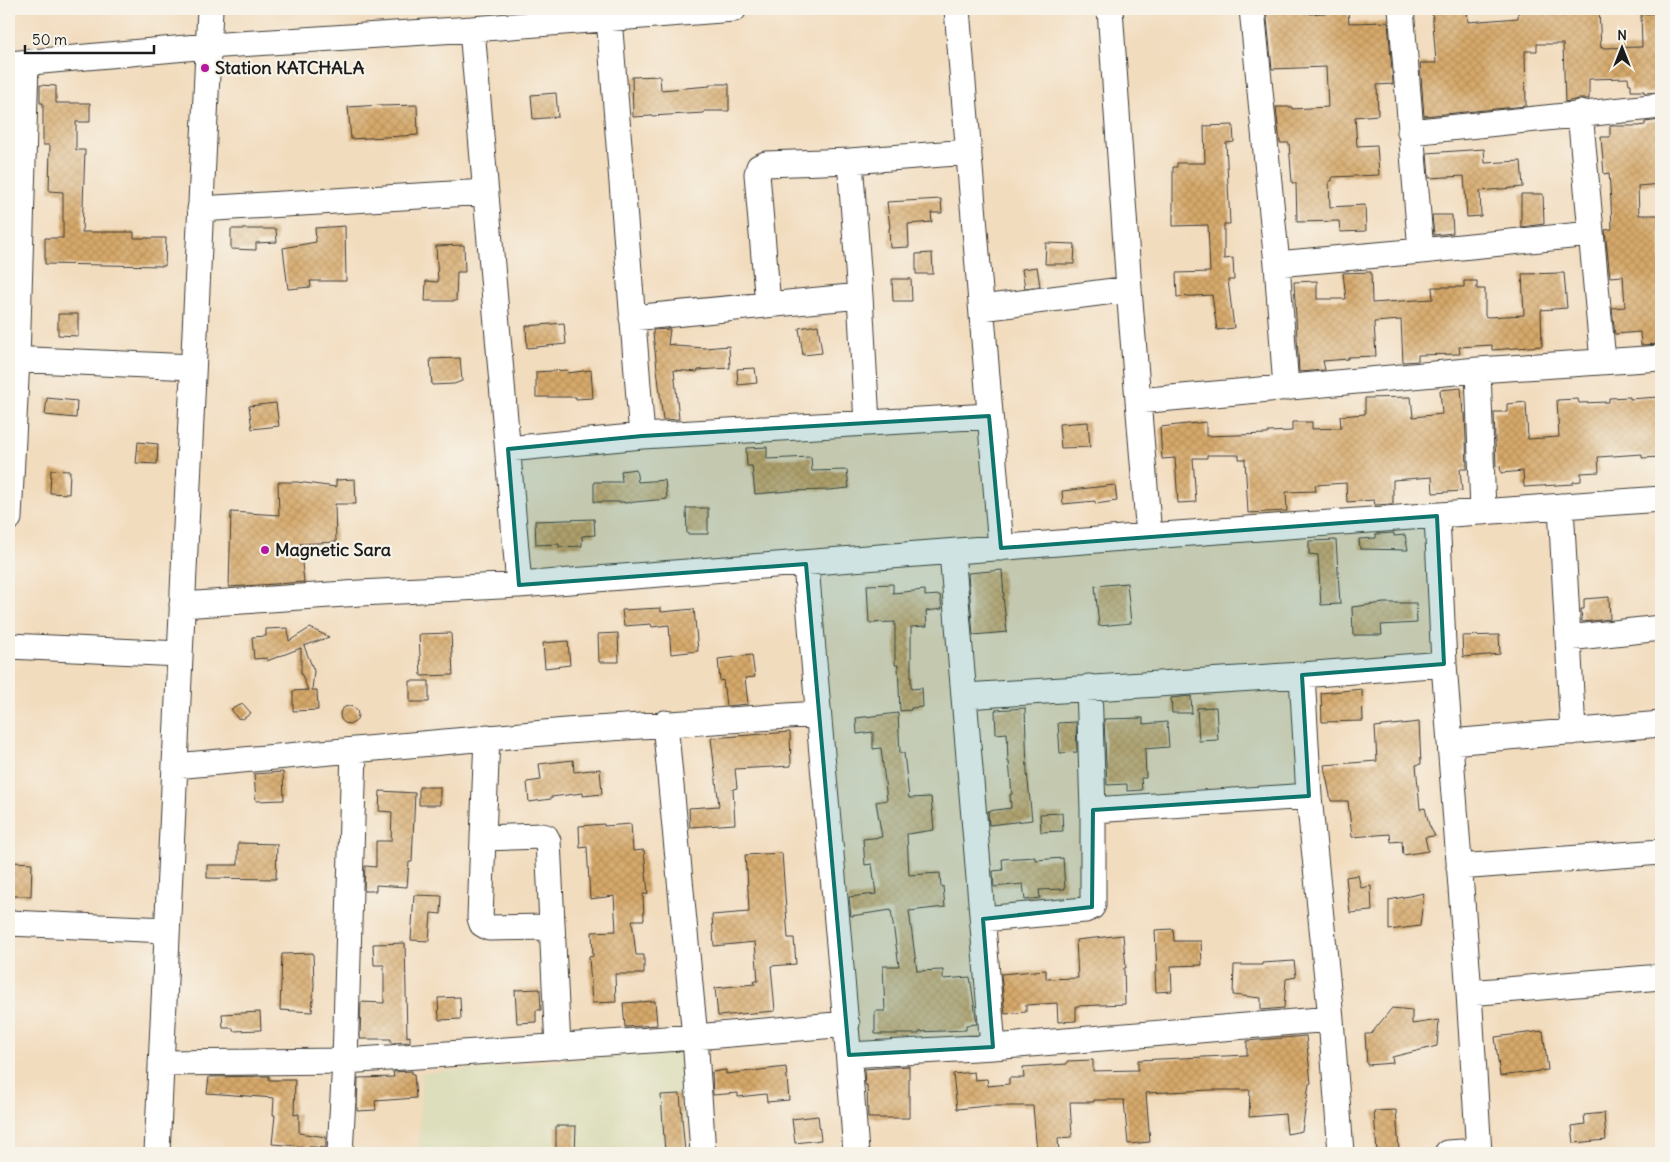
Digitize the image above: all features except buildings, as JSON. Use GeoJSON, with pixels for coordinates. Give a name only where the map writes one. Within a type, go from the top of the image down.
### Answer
{"type":"FeatureCollection","features":[{"type":"Feature","properties":{"kind":"street"},"geometry":{"type":"LineString","coordinates":[[157,1153],[210,9]]}},
{"type":"Feature","properties":{"kind":"street"},"geometry":{"type":"LineString","coordinates":[[9,518],[17,63],[208,46],[472,29],[515,17],[609,18],[734,9]]}},
{"type":"Feature","properties":{"kind":"street"},"geometry":{"type":"LineString","coordinates":[[957,9],[1001,548]]}},
{"type":"Feature","properties":{"kind":"street"},"geometry":{"type":"LineString","coordinates":[[1110,9],[1129,289],[1149,536]]}},
{"type":"Feature","properties":{"kind":"street"},"geometry":{"type":"LineString","coordinates":[[1252,9],[1277,264],[1286,388]]}},
{"type":"Feature","properties":{"kind":"street"},"geometry":{"type":"LineString","coordinates":[[1401,9],[1421,251]]}},
{"type":"Feature","properties":{"kind":"street"},"geometry":{"type":"LineString","coordinates":[[609,18],[642,436]]}},
{"type":"Feature","properties":{"kind":"street"},"geometry":{"type":"LineString","coordinates":[[472,29],[519,585]]}},
{"type":"Feature","properties":{"kind":"street"},"geometry":{"type":"LineString","coordinates":[[1410,132],[1661,106]]}},
{"type":"Feature","properties":{"kind":"street"},"geometry":{"type":"LineString","coordinates":[[1580,113],[1603,361]]}},
{"type":"Feature","properties":{"kind":"street"},"geometry":{"type":"LineString","coordinates":[[768,305],[757,174],[759,167],[766,164],[850,161],[969,152]]}},
{"type":"Feature","properties":{"kind":"street"},"geometry":{"type":"LineString","coordinates":[[850,161],[867,423]]}},
{"type":"Feature","properties":{"kind":"street"},"geometry":{"type":"LineString","coordinates":[[200,208],[486,192]]}},
{"type":"Feature","properties":{"kind":"street"},"geometry":{"type":"LineString","coordinates":[[1277,264],[1591,234]]}},
{"type":"Feature","properties":{"kind":"street"},"geometry":{"type":"LineString","coordinates":[[982,308],[1129,289]]}},
{"type":"Feature","properties":{"kind":"street"},"geometry":{"type":"LineString","coordinates":[[632,318],[860,296]]}},
{"type":"Feature","properties":{"kind":"street"},"geometry":{"type":"LineString","coordinates":[[1138,401],[1478,370],[1661,358]]}},
{"type":"Feature","properties":{"kind":"street"},"geometry":{"type":"LineString","coordinates":[[13,359],[193,367]]}},
{"type":"Feature","properties":{"kind":"street"},"geometry":{"type":"LineString","coordinates":[[1478,370],[1483,512]]}},
{"type":"Feature","properties":{"kind":"street"},"geometry":{"type":"LineString","coordinates":[[508,449],[642,436],[989,416]]}},
{"type":"Feature","properties":{"kind":"street"},"geometry":{"type":"LineString","coordinates":[[182,605],[360,592],[519,585],[1149,536],[1661,499]]}},
{"type":"Feature","properties":{"kind":"street"},"geometry":{"type":"LineString","coordinates":[[1561,506],[1573,732]]}},
{"type":"Feature","properties":{"kind":"street"},"geometry":{"type":"LineString","coordinates":[[1437,516],[1444,664],[1479,1152],[1447,1153]]}},
{"type":"Feature","properties":{"kind":"street"},"geometry":{"type":"LineString","coordinates":[[952,552],[993,1047]]}},
{"type":"Feature","properties":{"kind":"street"},"geometry":{"type":"LineString","coordinates":[[806,564],[817,714],[847,1024],[856,1153]]}},
{"type":"Feature","properties":{"kind":"street"},"geometry":{"type":"LineString","coordinates":[[1568,638],[1661,628]]}},
{"type":"Feature","properties":{"kind":"street"},"geometry":{"type":"LineString","coordinates":[[9,646],[180,654]]}},
{"type":"Feature","properties":{"kind":"street"},"geometry":{"type":"LineString","coordinates":[[965,696],[1302,675],[1444,664]]}},
{"type":"Feature","properties":{"kind":"street"},"geometry":{"type":"LineString","coordinates":[[1302,675],[1309,796],[1331,1019],[1341,1153]]}},
{"type":"Feature","properties":{"kind":"street"},"geometry":{"type":"LineString","coordinates":[[983,919],[1085,910],[1092,907],[1094,900],[1093,810],[1089,687]]}},
{"type":"Feature","properties":{"kind":"street"},"geometry":{"type":"LineString","coordinates":[[175,766],[487,737],[665,723],[817,714]]}},
{"type":"Feature","properties":{"kind":"street"},"geometry":{"type":"LineString","coordinates":[[665,723],[696,1037],[703,1153]]}},
{"type":"Feature","properties":{"kind":"street"},"geometry":{"type":"LineString","coordinates":[[1451,742],[1661,724]]}},
{"type":"Feature","properties":{"kind":"street"},"geometry":{"type":"LineString","coordinates":[[487,737],[480,918],[482,924],[489,928],[552,927]]}},
{"type":"Feature","properties":{"kind":"street"},"geometry":{"type":"LineString","coordinates":[[340,1153],[346,1061],[354,750]]}},
{"type":"Feature","properties":{"kind":"street"},"geometry":{"type":"LineString","coordinates":[[1093,810],[1309,796]]}},
{"type":"Feature","properties":{"kind":"street"},"geometry":{"type":"LineString","coordinates":[[483,838],[546,837],[548,841],[558,1047]]}},
{"type":"Feature","properties":{"kind":"street"},"geometry":{"type":"LineString","coordinates":[[1459,867],[1661,852]]}},
{"type":"Feature","properties":{"kind":"street"},"geometry":{"type":"LineString","coordinates":[[9,923],[167,930]]}},
{"type":"Feature","properties":{"kind":"street"},"geometry":{"type":"LineString","coordinates":[[1469,992],[1661,978]]}},
{"type":"Feature","properties":{"kind":"street"},"geometry":{"type":"LineString","coordinates":[[849,1055],[993,1047],[1331,1019]]}},
{"type":"Feature","properties":{"kind":"street"},"geometry":{"type":"LineString","coordinates":[[161,1063],[346,1061],[696,1037],[847,1024]]}},
{"type":"Feature","properties":{"kind":"highlighted area"},"geometry":{"type":"Polygon","coordinates":[[[989,416],[1001,548],[1437,516],[1444,664],[1302,675],[1309,796],[1093,810],[1092,907],[983,919],[993,1047],[849,1055],[806,564],[519,585],[508,449],[642,436],[989,416]]]}},
{"type":"Feature","properties":{"kind":"shaded area"},"geometry":{"type":"Polygon","coordinates":[[[680,1051],[687,1153],[418,1153],[422,1073],[680,1051]]]}},
{"type":"Feature","properties":{"kind":"place","name":"Station KATCHALA"},"geometry":{"type":"Point","coordinates":[205,68]}},
{"type":"Feature","properties":{"kind":"place","name":"Magnetic Sara"},"geometry":{"type":"Point","coordinates":[265,550]}}]}
